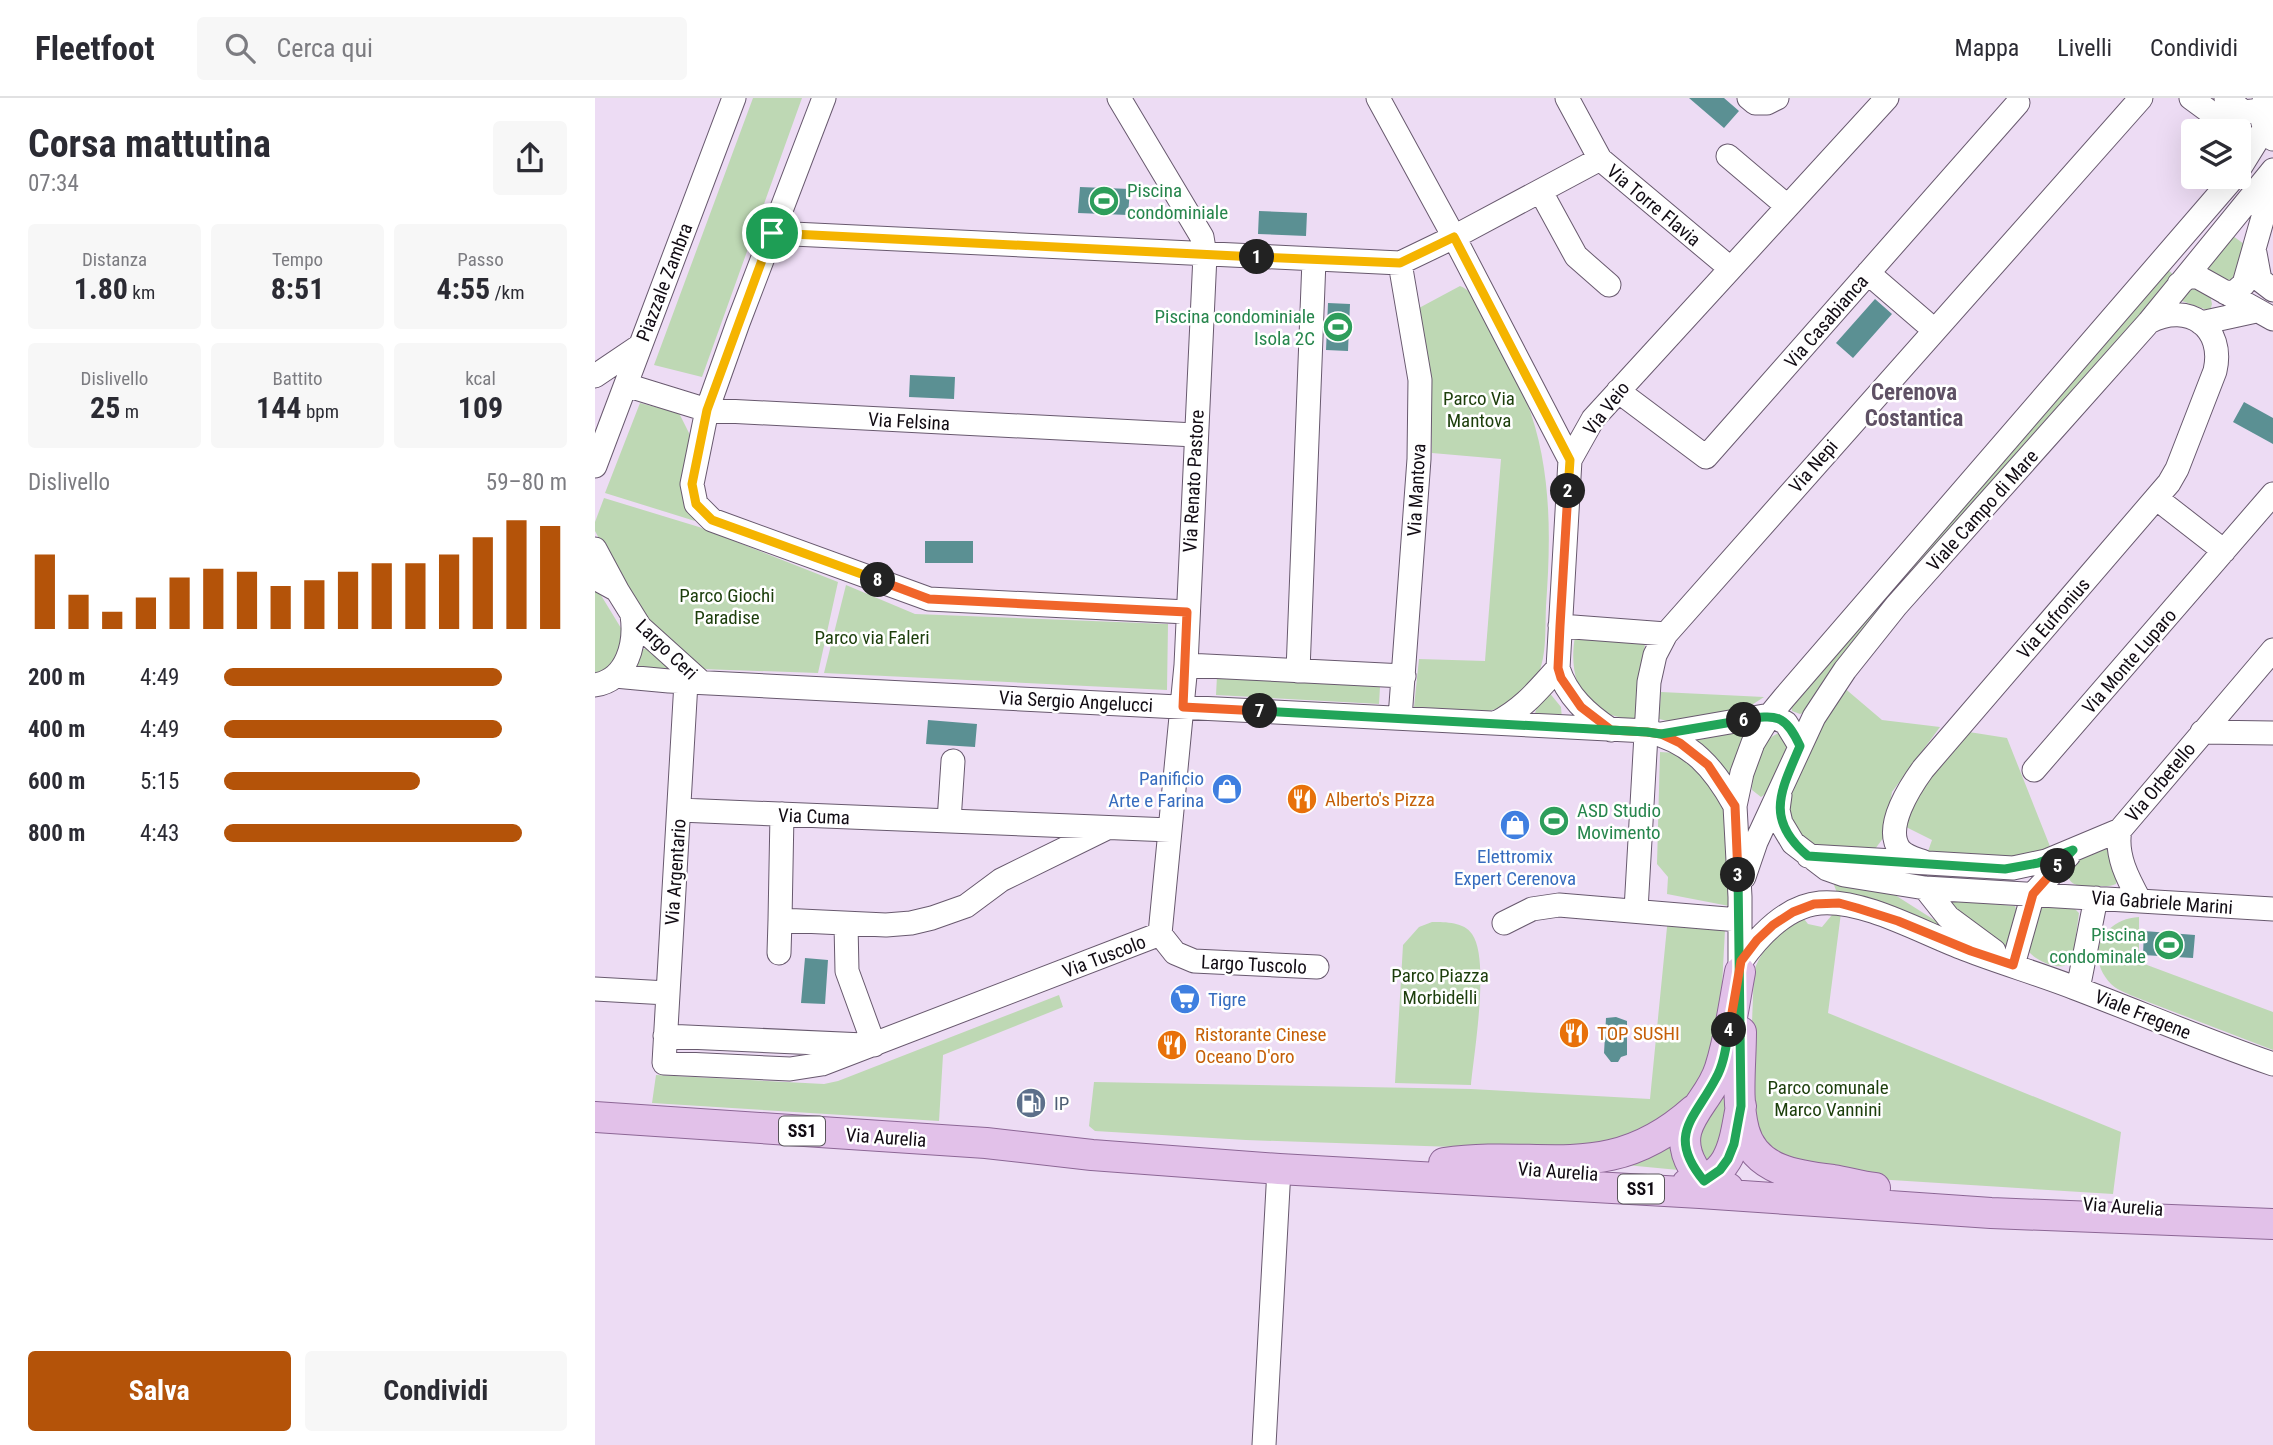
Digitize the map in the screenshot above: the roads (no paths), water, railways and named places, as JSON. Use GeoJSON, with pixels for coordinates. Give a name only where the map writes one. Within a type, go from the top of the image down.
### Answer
{"type":"FeatureCollection","features":[{"type":"Feature","properties":{"kind":"main road"},"geometry":{"type":"LineString","coordinates":[[1740,967],[1741,1106],[1744,1130],[1750,1145],[1767,1162],[1795,1175],[1867,1187],[1913,1191]]}},
{"type":"Feature","properties":{"kind":"main road"},"geometry":{"type":"LineString","coordinates":[[1740,967],[1719,1071],[1687,1125],[1685,1141],[1691,1163],[1704,1181],[1712,1186],[1726,1188],[1923,1200],[1991,1213]]}},
{"type":"Feature","properties":{"kind":"main road"},"geometry":{"type":"LineString","coordinates":[[1356,1173],[1390,1170],[1674,1184],[1704,1181],[1720,1170],[1728,1159],[1734,1144],[1741,1106]]}},
{"type":"Feature","properties":{"kind":"main road"},"geometry":{"type":"LineString","coordinates":[[1444,1163],[1484,1159],[1579,1161],[1608,1157],[1650,1142],[1694,1110]]}},
{"type":"Feature","properties":{"kind":"main road","name":"Via Aurelia"},"geometry":{"type":"LineString","coordinates":[[595,1117],[1009,1145],[1092,1155],[1279,1169],[1725,1194],[1991,1213],[2273,1222]]}},
{"type":"Feature","properties":{"kind":"main road","name":"Via Aurelia"},"geometry":{"type":"LineString","coordinates":[[1009,1145],[1141,1145],[1704,1181],[1738,1180],[2119,1205],[2273,1222]]}},
{"type":"Feature","properties":{"kind":"street","name":"Piazzale Zambra"},"geometry":{"type":"LineString","coordinates":[[595,466],[734,98]]}},
{"type":"Feature","properties":{"kind":"street"},"geometry":{"type":"LineString","coordinates":[[824,98],[707,410],[692,484],[696,504],[712,520],[929,599],[1187,612]]}},
{"type":"Feature","properties":{"kind":"street"},"geometry":{"type":"LineString","coordinates":[[1119,98],[1202,237],[1205,255]]}},
{"type":"Feature","properties":{"kind":"street"},"geometry":{"type":"LineString","coordinates":[[1378,98],[1570,460]]}},
{"type":"Feature","properties":{"kind":"street","name":"Via Torre Flavia"},"geometry":{"type":"LineString","coordinates":[[1567,98],[1600,159],[1730,268]]}},
{"type":"Feature","properties":{"kind":"street"},"geometry":{"type":"LineString","coordinates":[[1749,98],[1755,103],[1767,103],[1777,98]]}},
{"type":"Feature","properties":{"kind":"street","name":"Via Nepi"},"geometry":{"type":"LineString","coordinates":[[1636,910],[1654,733],[1649,682],[1655,655],[1666,634],[2141,98]]}},
{"type":"Feature","properties":{"kind":"street"},"geometry":{"type":"LineString","coordinates":[[2191,98],[2256,127]]}},
{"type":"Feature","properties":{"kind":"street"},"geometry":{"type":"LineString","coordinates":[[2226,98],[2245,112],[2256,127]]}},
{"type":"Feature","properties":{"kind":"street","name":"Via Veio"},"geometry":{"type":"LineString","coordinates":[[1558,668],[1570,460],[1593,419],[1884,99]]}},
{"type":"Feature","properties":{"kind":"street","name":"Via Casabianca"},"geometry":{"type":"LineString","coordinates":[[1618,391],[1706,457],[2018,103]]}},
{"type":"Feature","properties":{"kind":"street"},"geometry":{"type":"LineString","coordinates":[[1728,156],[1787,206]]}},
{"type":"Feature","properties":{"kind":"street"},"geometry":{"type":"LineString","coordinates":[[772,233],[1400,263],[1600,159]]}},
{"type":"Feature","properties":{"kind":"street","name":"Viale Campo di Mare"},"geometry":{"type":"LineString","coordinates":[[1739,908],[1753,850],[1800,746],[1822,704],[1868,639],[2149,322],[2273,170]]}},
{"type":"Feature","properties":{"kind":"street"},"geometry":{"type":"LineString","coordinates":[[2226,293],[2237,292],[2243,286],[2273,182]]}},
{"type":"Feature","properties":{"kind":"street","name":"Viale Campo di Mare"},"geometry":{"type":"LineString","coordinates":[[1740,967],[1735,806],[1746,758],[1756,736],[1770,715],[2224,189]]}},
{"type":"Feature","properties":{"kind":"street"},"geometry":{"type":"LineString","coordinates":[[1541,192],[1576,256],[1609,285]]}},
{"type":"Feature","properties":{"kind":"street"},"geometry":{"type":"LineString","coordinates":[[2255,250],[2260,280],[2273,290]]}},
{"type":"Feature","properties":{"kind":"street","name":"Via Renato Pastore"},"geometry":{"type":"LineString","coordinates":[[1183,707],[1205,255]]}},
{"type":"Feature","properties":{"kind":"street"},"geometry":{"type":"LineString","coordinates":[[1298,671],[1314,260]]}},
{"type":"Feature","properties":{"kind":"street"},"geometry":{"type":"LineString","coordinates":[[2156,268],[2169,262],[2177,266],[2181,273],[2179,284]]}},
{"type":"Feature","properties":{"kind":"street","name":"Via Mantova"},"geometry":{"type":"LineString","coordinates":[[1400,263],[1420,380],[1419,459],[1401,718]]}},
{"type":"Feature","properties":{"kind":"street"},"geometry":{"type":"LineString","coordinates":[[1868,273],[1933,330]]}},
{"type":"Feature","properties":{"kind":"street"},"geometry":{"type":"LineString","coordinates":[[2179,284],[2192,276],[2264,315]]}},
{"type":"Feature","properties":{"kind":"street"},"geometry":{"type":"LineString","coordinates":[[2149,322],[2173,313],[2192,316],[2201,323],[2264,315]]}},
{"type":"Feature","properties":{"kind":"street","name":"Via Eufronius"},"geometry":{"type":"LineString","coordinates":[[1924,862],[1900,850],[1896,838],[1898,815],[1910,787],[2178,469],[2215,371],[2217,356],[2212,340],[2201,323]]}},
{"type":"Feature","properties":{"kind":"street"},"geometry":{"type":"LineString","coordinates":[[595,376],[639,347]]}},
{"type":"Feature","properties":{"kind":"street","name":"Via Felsina"},"geometry":{"type":"LineString","coordinates":[[625,385],[707,410],[1195,435]]}},
{"type":"Feature","properties":{"kind":"street","name":"Via Monte Luparo"},"geometry":{"type":"LineString","coordinates":[[2034,770],[2273,494]]}},
{"type":"Feature","properties":{"kind":"street"},"geometry":{"type":"LineString","coordinates":[[2156,498],[2224,551]]}},
{"type":"Feature","properties":{"kind":"street","name":"Largo Ceri"},"geometry":{"type":"LineString","coordinates":[[595,549],[640,627],[693,682]]}},
{"type":"Feature","properties":{"kind":"street"},"geometry":{"type":"LineString","coordinates":[[595,578],[617,590]]}},
{"type":"Feature","properties":{"kind":"street","name":"Largo Ceri"},"geometry":{"type":"LineString","coordinates":[[605,680],[626,663],[635,631],[632,615]]}},
{"type":"Feature","properties":{"kind":"street"},"geometry":{"type":"LineString","coordinates":[[1560,626],[1666,634]]}},
{"type":"Feature","properties":{"kind":"street","name":"Via Orbetello"},"geometry":{"type":"LineString","coordinates":[[1808,856],[2013,868],[2038,863],[2120,830],[2273,650]]}},
{"type":"Feature","properties":{"kind":"street"},"geometry":{"type":"LineString","coordinates":[[1186,665],[1404,676]]}},
{"type":"Feature","properties":{"kind":"street"},"geometry":{"type":"LineString","coordinates":[[1496,723],[1519,710],[1558,668]]}},
{"type":"Feature","properties":{"kind":"street"},"geometry":{"type":"LineString","coordinates":[[1558,668],[1561,678],[1581,707],[1611,730]]}},
{"type":"Feature","properties":{"kind":"street","name":"Largo Ceri"},"geometry":{"type":"LineString","coordinates":[[605,680],[693,682]]}},
{"type":"Feature","properties":{"kind":"street","name":"Via Sergio Angelucci"},"geometry":{"type":"LineString","coordinates":[[693,682],[1654,733]]}},
{"type":"Feature","properties":{"kind":"street","name":"Via Argentario"},"geometry":{"type":"LineString","coordinates":[[664,1063],[679,810],[693,682]]}},
{"type":"Feature","properties":{"kind":"street","name":"Via Tuscolo"},"geometry":{"type":"LineString","coordinates":[[664,1063],[797,1069],[821,1064],[1160,934],[1183,707]]}},
{"type":"Feature","properties":{"kind":"street"},"geometry":{"type":"LineString","coordinates":[[1654,733],[1770,715],[1786,723],[1800,746]]}},
{"type":"Feature","properties":{"kind":"street"},"geometry":{"type":"LineString","coordinates":[[2202,732],[2273,733]]}},
{"type":"Feature","properties":{"kind":"street"},"geometry":{"type":"LineString","coordinates":[[1654,733],[1680,743],[1708,765],[1735,806],[1770,811]]}},
{"type":"Feature","properties":{"kind":"street"},"geometry":{"type":"LineString","coordinates":[[949,821],[953,761]]}},
{"type":"Feature","properties":{"kind":"street","name":"Via Gabriele Marini"},"geometry":{"type":"LineString","coordinates":[[1782,788],[1779,810],[1781,823],[1793,843],[1834,872],[1925,888],[2273,909]]}},
{"type":"Feature","properties":{"kind":"street","name":"Via Cuma"},"geometry":{"type":"LineString","coordinates":[[679,810],[1170,830]]}},
{"type":"Feature","properties":{"kind":"street"},"geometry":{"type":"LineString","coordinates":[[779,953],[782,814]]}},
{"type":"Feature","properties":{"kind":"street"},"geometry":{"type":"LineString","coordinates":[[780,920],[846,924],[911,923],[959,909],[979,899],[1001,880],[1110,827]]}},
{"type":"Feature","properties":{"kind":"street"},"geometry":{"type":"LineString","coordinates":[[2120,830],[2123,865],[2140,901]]}},
{"type":"Feature","properties":{"kind":"street"},"geometry":{"type":"LineString","coordinates":[[2013,965],[2033,894],[2073,850]]}},
{"type":"Feature","properties":{"kind":"street"},"geometry":{"type":"LineString","coordinates":[[1925,888],[1948,918],[2013,965]]}},
{"type":"Feature","properties":{"kind":"street"},"geometry":{"type":"LineString","coordinates":[[2078,989],[2096,898]]}},
{"type":"Feature","properties":{"kind":"street"},"geometry":{"type":"LineString","coordinates":[[1740,967],[1757,940],[1786,916],[1808,905],[1831,902],[1889,918],[1961,948],[2013,965]]}},
{"type":"Feature","properties":{"kind":"street"},"geometry":{"type":"LineString","coordinates":[[1504,923],[1532,909],[1552,906],[1636,910],[1739,908]]}},
{"type":"Feature","properties":{"kind":"street"},"geometry":{"type":"LineString","coordinates":[[846,924],[847,971],[874,1045]]}},
{"type":"Feature","properties":{"kind":"street","name":"Largo Tuscolo"},"geometry":{"type":"LineString","coordinates":[[1160,934],[1175,953],[1194,961],[1317,967]]}},
{"type":"Feature","properties":{"kind":"street","name":"Viale Fregene"},"geometry":{"type":"LineString","coordinates":[[2013,965],[2273,1064]]}},
{"type":"Feature","properties":{"kind":"street"},"geometry":{"type":"LineString","coordinates":[[595,989],[667,993]]}},
{"type":"Feature","properties":{"kind":"street","name":"Via Tuscolo"},"geometry":{"type":"LineString","coordinates":[[665,1036],[874,1045]]}},
{"type":"Feature","properties":{"kind":"street"},"geometry":{"type":"LineString","coordinates":[[1263,1445],[1279,1169]]}},
{"type":"Feature","properties":{"kind":"place","name":"Piscina condominiale"},"geometry":{"type":"Point","coordinates":[1104,201]}},
{"type":"Feature","properties":{"kind":"place","name":"Piscina condominiale Isola 2C"},"geometry":{"type":"Point","coordinates":[1338,327]}},
{"type":"Feature","properties":{"kind":"place","name":"Panificio Arte e Farina"},"geometry":{"type":"Point","coordinates":[1227,789]}},
{"type":"Feature","properties":{"kind":"place","name":"Alberto's Pizza"},"geometry":{"type":"Point","coordinates":[1302,799]}},
{"type":"Feature","properties":{"kind":"place","name":"ASD Studio Movimento"},"geometry":{"type":"Point","coordinates":[1554,821]}},
{"type":"Feature","properties":{"kind":"place","name":"Elettromix Expert Cerenova"},"geometry":{"type":"Point","coordinates":[1515,825]}},
{"type":"Feature","properties":{"kind":"place","name":"Piscina condominale"},"geometry":{"type":"Point","coordinates":[2169,945]}},
{"type":"Feature","properties":{"kind":"place","name":"Tigre"},"geometry":{"type":"Point","coordinates":[1185,999]}},
{"type":"Feature","properties":{"kind":"place","name":"TOP SUSHI"},"geometry":{"type":"Point","coordinates":[1574,1033]}},
{"type":"Feature","properties":{"kind":"place","name":"Ristorante Cinese Oceano D'oro"},"geometry":{"type":"Point","coordinates":[1172,1045]}},
{"type":"Feature","properties":{"kind":"place","name":"IP"},"geometry":{"type":"Point","coordinates":[1031,1103]}},
{"type":"Feature","properties":{"kind":"district","name":"Cerenova Costantica"},"geometry":{"type":"Point","coordinates":[1914,405]}},
{"type":"Feature","properties":{"kind":"park label","name":"Parco Via Mantova"},"geometry":{"type":"Point","coordinates":[1479,409]}},
{"type":"Feature","properties":{"kind":"park label","name":"Parco Giochi Paradise"},"geometry":{"type":"Point","coordinates":[727,606]}},
{"type":"Feature","properties":{"kind":"park label","name":"Parco via Faleri"},"geometry":{"type":"Point","coordinates":[872,637]}},
{"type":"Feature","properties":{"kind":"park label","name":"Parco Piazza Morbidelli"},"geometry":{"type":"Point","coordinates":[1440,986]}},
{"type":"Feature","properties":{"kind":"park label","name":"Parco comunale Marco Vannini"},"geometry":{"type":"Point","coordinates":[1828,1098]}}]}
